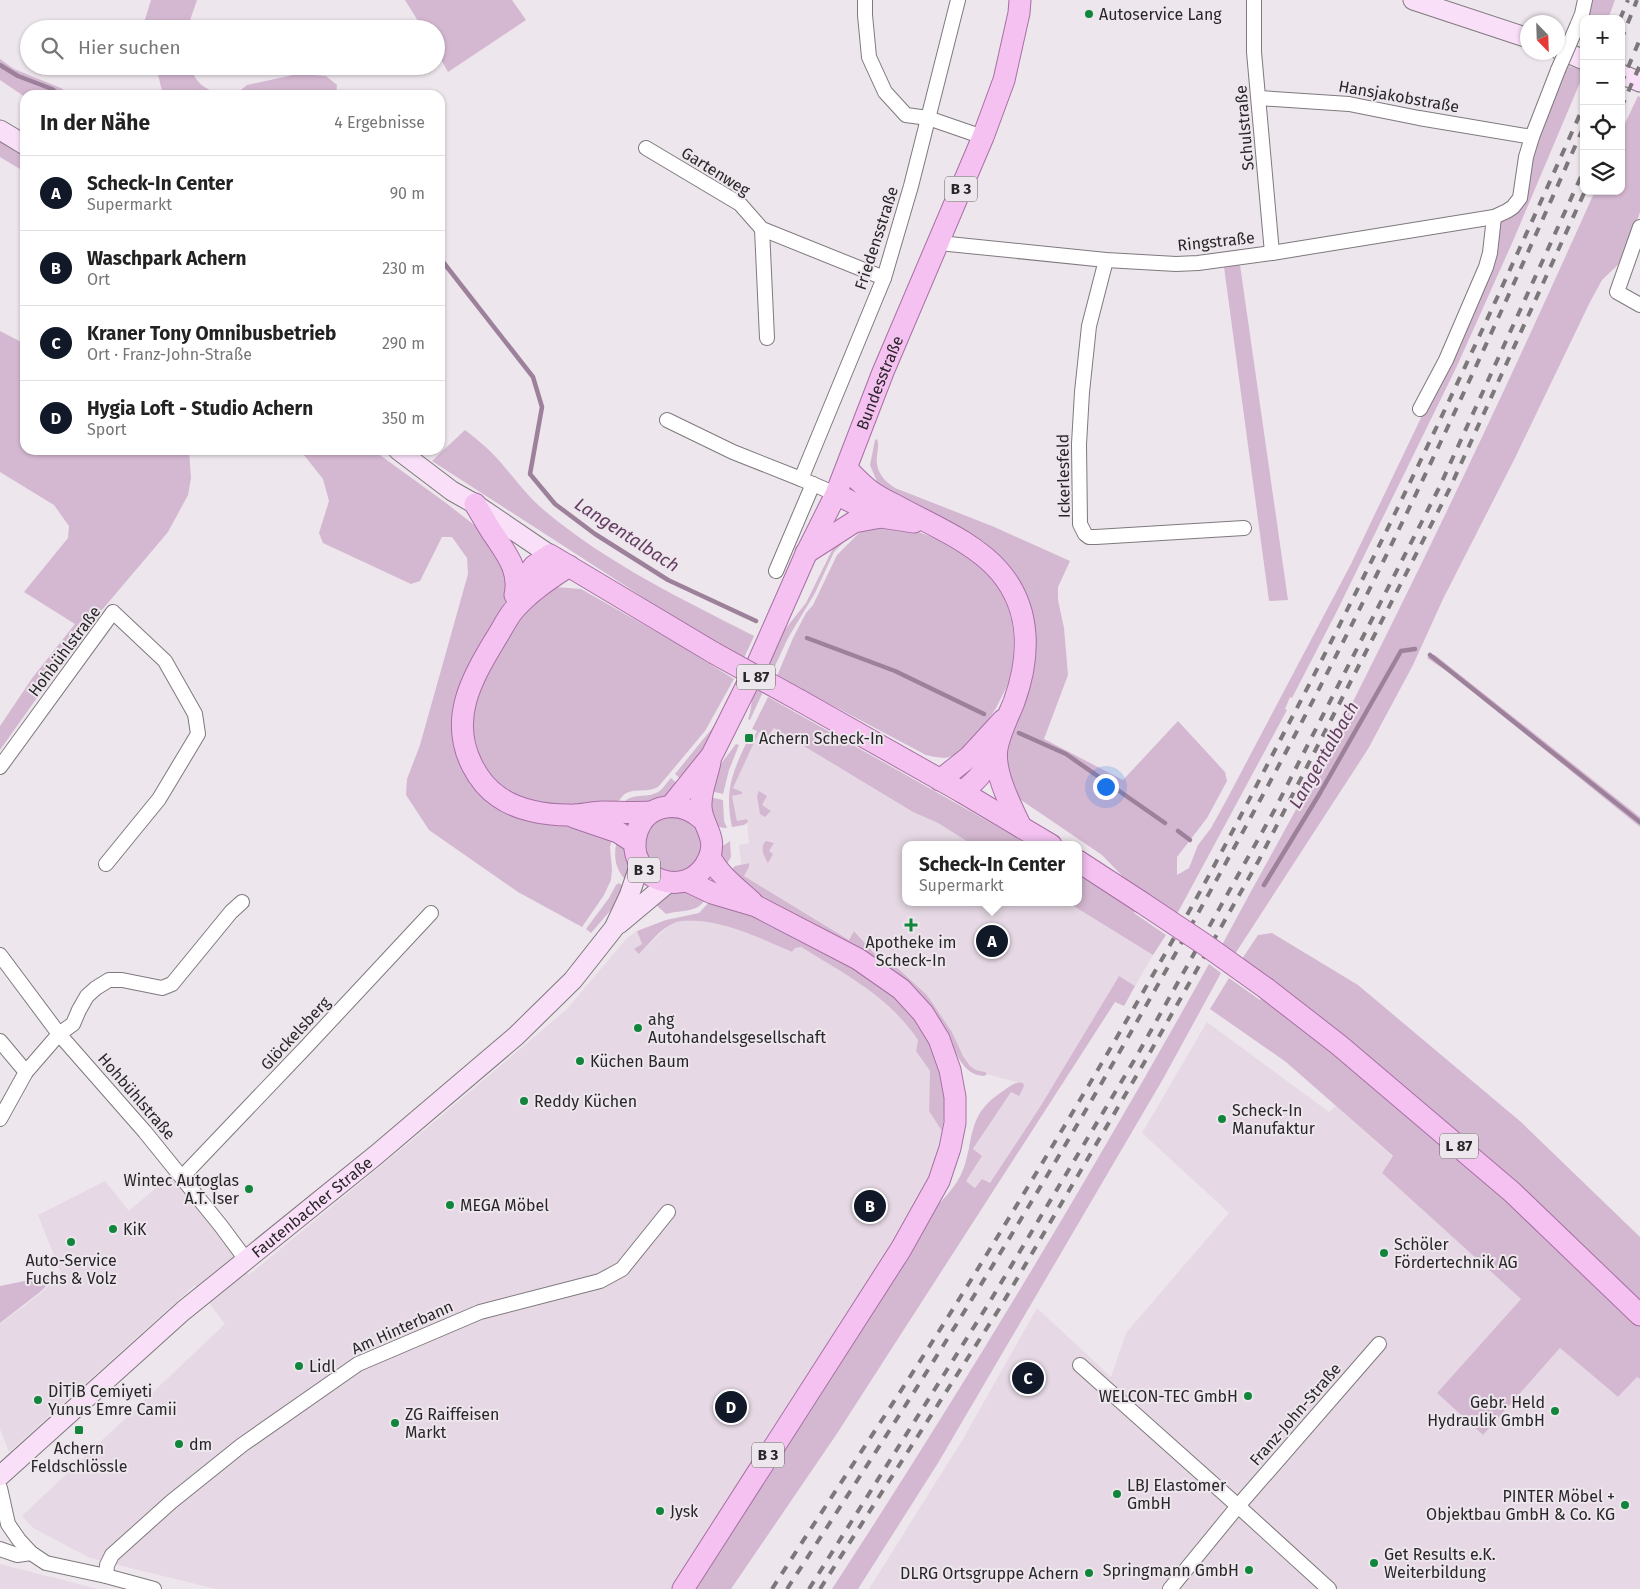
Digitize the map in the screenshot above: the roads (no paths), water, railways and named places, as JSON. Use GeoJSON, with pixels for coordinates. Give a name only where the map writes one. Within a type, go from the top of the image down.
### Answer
{"type":"FeatureCollection","features":[{"type":"Feature","properties":{"kind":"main road","name":"Bundesstraße"},"geometry":{"type":"LineString","coordinates":[[712,755],[757,666],[806,554],[847,469],[883,372],[983,137],[1004,80],[1019,13],[1020,0]]}},
{"type":"Feature","properties":{"kind":"main road"},"geometry":{"type":"LineString","coordinates":[[847,469],[873,493],[968,544],[986,557],[1001,573],[1013,592],[1021,613],[1026,635],[1026,658],[1021,681],[987,768],[975,782],[962,792]]}},
{"type":"Feature","properties":{"kind":"main road"},"geometry":{"type":"LineString","coordinates":[[836,494],[881,517],[929,524]]}},
{"type":"Feature","properties":{"kind":"main road"},"geometry":{"type":"LineString","coordinates":[[475,504],[510,559],[517,587],[512,611],[487,654],[466,698],[462,728],[469,758],[482,781],[499,797],[525,808],[569,816],[618,832],[634,843]]}},
{"type":"Feature","properties":{"kind":"main road"},"geometry":{"type":"LineString","coordinates":[[806,554],[854,522],[881,517]]}},
{"type":"Feature","properties":{"kind":"main road"},"geometry":{"type":"LineString","coordinates":[[517,587],[534,566],[550,555]]}},
{"type":"Feature","properties":{"kind":"main road","name":"L 87"},"geometry":{"type":"LineString","coordinates":[[550,555],[714,653],[962,792],[1044,841]]}},
{"type":"Feature","properties":{"kind":"main road"},"geometry":{"type":"LineString","coordinates":[[512,611],[549,579],[569,566]]}},
{"type":"Feature","properties":{"kind":"main road"},"geometry":{"type":"LineString","coordinates":[[940,780],[969,758],[1007,716]]}},
{"type":"Feature","properties":{"kind":"main road"},"geometry":{"type":"LineString","coordinates":[[996,749],[1001,781],[1021,827]]}},
{"type":"Feature","properties":{"kind":"main road","name":"B 3"},"geometry":{"type":"LineString","coordinates":[[682,1589],[901,1249],[939,1181],[950,1148],[955,1123],[950,1070],[939,1039],[923,1013],[901,989],[858,959],[756,906],[678,882],[657,880],[647,873],[640,864],[634,843],[637,831],[643,821],[661,809],[712,755]]}},
{"type":"Feature","properties":{"kind":"main road","name":"B 3"},"geometry":{"type":"LineString","coordinates":[[712,755],[702,793],[701,806],[702,819],[708,827],[711,837],[710,857],[723,875],[756,906]]}},
{"type":"Feature","properties":{"kind":"main road"},"geometry":{"type":"LineString","coordinates":[[569,816],[600,812],[688,809],[702,819]]}},
{"type":"Feature","properties":{"kind":"main road"},"geometry":{"type":"LineString","coordinates":[[678,882],[697,875],[710,857]]}},
{"type":"Feature","properties":{"kind":"main road","name":"L 87"},"geometry":{"type":"LineString","coordinates":[[1082,864],[1204,944],[1267,989],[1346,1051],[1505,1186],[1640,1315]]}},
{"type":"Feature","properties":{"kind":"street"},"geometry":{"type":"LineString","coordinates":[[865,0],[869,57],[885,92],[906,115],[928,118],[983,137]]}},
{"type":"Feature","properties":{"kind":"street","name":"Friedensstraße"},"geometry":{"type":"LineString","coordinates":[[776,571],[807,481],[884,278],[911,186],[958,0]]}},
{"type":"Feature","properties":{"kind":"street","name":"Schulstraße"},"geometry":{"type":"LineString","coordinates":[[1254,0],[1254,43],[1272,253]]}},
{"type":"Feature","properties":{"kind":"street"},"geometry":{"type":"LineString","coordinates":[[1413,0],[1520,35]]}},
{"type":"Feature","properties":{"kind":"street","name":"Ringstraße"},"geometry":{"type":"LineString","coordinates":[[939,243],[1106,260],[1198,264],[1494,217],[1513,207],[1520,198],[1526,157],[1532,137],[1582,14],[1585,0]]}},
{"type":"Feature","properties":{"kind":"street"},"geometry":{"type":"LineString","coordinates":[[1565,52],[1580,58]]}},
{"type":"Feature","properties":{"kind":"street"},"geometry":{"type":"LineString","coordinates":[[1625,76],[1640,82]]}},
{"type":"Feature","properties":{"kind":"street","name":"Hansjakobstraße"},"geometry":{"type":"LineString","coordinates":[[1259,98],[1349,104],[1532,137]]}},
{"type":"Feature","properties":{"kind":"street"},"geometry":{"type":"LineString","coordinates":[[0,130],[20,142]]}},
{"type":"Feature","properties":{"kind":"street","name":"Gartenweg"},"geometry":{"type":"LineString","coordinates":[[646,148],[740,204],[762,229],[884,278]]}},
{"type":"Feature","properties":{"kind":"street"},"geometry":{"type":"LineString","coordinates":[[1420,409],[1446,360],[1486,267],[1490,253],[1494,217]]}},
{"type":"Feature","properties":{"kind":"street"},"geometry":{"type":"LineString","coordinates":[[1640,227],[1616,292],[1640,305]]}},
{"type":"Feature","properties":{"kind":"street"},"geometry":{"type":"LineString","coordinates":[[762,229],[768,338]]}},
{"type":"Feature","properties":{"kind":"street","name":"Ickerlesfeld"},"geometry":{"type":"LineString","coordinates":[[1106,260],[1089,326],[1082,392],[1079,444],[1080,524],[1082,530],[1089,537],[1096,537],[1244,528]]}},
{"type":"Feature","properties":{"kind":"street"},"geometry":{"type":"LineString","coordinates":[[667,420],[733,452],[836,494]]}},
{"type":"Feature","properties":{"kind":"street","name":"L 87"},"geometry":{"type":"LineString","coordinates":[[405,455],[452,491],[475,504],[550,555]]}},
{"type":"Feature","properties":{"kind":"street","name":"Hohbühlstraße"},"geometry":{"type":"LineString","coordinates":[[0,767],[113,612],[165,661],[195,714],[198,734],[158,799],[106,864]]}},
{"type":"Feature","properties":{"kind":"street","name":"Fautenbacher Straße"},"geometry":{"type":"LineString","coordinates":[[0,1476],[183,1311],[376,1155],[516,1036],[573,980],[614,928],[630,896],[640,864]]}},
{"type":"Feature","properties":{"kind":"street","name":"Fautenbacher Straße"},"geometry":{"type":"LineString","coordinates":[[614,928],[678,882]]}},
{"type":"Feature","properties":{"kind":"street"},"geometry":{"type":"LineString","coordinates":[[0,1119],[26,1072],[60,1034],[73,1024],[87,996],[110,980],[122,980],[162,988],[172,984],[231,912],[242,902]]}},
{"type":"Feature","properties":{"kind":"street","name":"Glöckelsberg"},"geometry":{"type":"LineString","coordinates":[[182,1177],[432,913]]}},
{"type":"Feature","properties":{"kind":"street","name":"Hohbühlstraße"},"geometry":{"type":"LineString","coordinates":[[0,955],[60,1034],[182,1177],[247,1261]]}},
{"type":"Feature","properties":{"kind":"street"},"geometry":{"type":"LineString","coordinates":[[0,1042],[26,1072]]}},
{"type":"Feature","properties":{"kind":"street","name":"Am Hinterbann"},"geometry":{"type":"LineString","coordinates":[[106,1576],[107,1565],[112,1555],[171,1502],[242,1446],[358,1364],[480,1312],[600,1281],[622,1269],[668,1212]]}},
{"type":"Feature","properties":{"kind":"street","name":"Franz-John-Straße"},"geometry":{"type":"LineString","coordinates":[[1170,1589],[1238,1506],[1378,1344]]}},
{"type":"Feature","properties":{"kind":"street"},"geometry":{"type":"LineString","coordinates":[[1080,1365],[1329,1589]]}},
{"type":"Feature","properties":{"kind":"street"},"geometry":{"type":"LineString","coordinates":[[0,1488],[8,1524],[31,1553],[46,1563],[154,1589]]}},
{"type":"Feature","properties":{"kind":"street"},"geometry":{"type":"LineString","coordinates":[[0,1549],[17,1555],[31,1553]]}},
{"type":"Feature","properties":{"kind":"waterway","name":"Langentalbach"},"geometry":{"type":"LineString","coordinates":[[0,65],[18,76],[53,90]]}},
{"type":"Feature","properties":{"kind":"waterway","name":"Langentalbach"},"geometry":{"type":"LineString","coordinates":[[445,264],[533,377],[542,407],[530,474],[555,504],[595,534],[668,580],[756,621]]}},
{"type":"Feature","properties":{"kind":"waterway","name":"Langentalbach"},"geometry":{"type":"LineString","coordinates":[[807,638],[895,671],[984,714]]}},
{"type":"Feature","properties":{"kind":"waterway","name":"Langentalbach"},"geometry":{"type":"LineString","coordinates":[[1264,885],[1320,793],[1401,651],[1415,649]]}},
{"type":"Feature","properties":{"kind":"waterway","name":"Langentalbach"},"geometry":{"type":"LineString","coordinates":[[1430,655],[1640,822]]}},
{"type":"Feature","properties":{"kind":"waterway","name":"Langentalbach"},"geometry":{"type":"LineString","coordinates":[[1019,733],[1066,754],[1165,823]]}},
{"type":"Feature","properties":{"kind":"waterway","name":"Langentalbach"},"geometry":{"type":"LineString","coordinates":[[1178,831],[1190,840]]}},
{"type":"Feature","properties":{"kind":"railway"},"geometry":{"type":"LineString","coordinates":[[1622,15],[1628,0]]}},
{"type":"Feature","properties":{"kind":"railway"},"geometry":{"type":"LineString","coordinates":[[1625,30],[1637,0]]}},
{"type":"Feature","properties":{"kind":"railway"},"geometry":{"type":"LineString","coordinates":[[1625,75],[1640,39]]}},
{"type":"Feature","properties":{"kind":"railway"},"geometry":{"type":"LineString","coordinates":[[1622,105],[1640,65]]}},
{"type":"Feature","properties":{"kind":"railway"},"geometry":{"type":"LineString","coordinates":[[772,1589],[918,1364],[994,1242],[1106,1056],[1200,892],[1327,650],[1403,496],[1477,340],[1580,114]]}},
{"type":"Feature","properties":{"kind":"railway"},"geometry":{"type":"LineString","coordinates":[[787,1589],[926,1372],[1048,1174],[1159,984],[1265,791],[1350,628],[1431,462],[1580,135]]}},
{"type":"Feature","properties":{"kind":"railway"},"geometry":{"type":"LineString","coordinates":[[809,1589],[989,1303],[1135,1059],[1274,811],[1439,488],[1580,179]]}},
{"type":"Feature","properties":{"kind":"railway"},"geometry":{"type":"LineString","coordinates":[[820,1589],[1001,1306],[1144,1063],[1259,860],[1449,490],[1583,195]]}},
{"type":"Feature","properties":{"kind":"place","name":"Autoservice Lang"},"geometry":{"type":"Point","coordinates":[1089,14]}},
{"type":"Feature","properties":{"kind":"place","name":"Achern Scheck-In"},"geometry":{"type":"Point","coordinates":[749,738]}},
{"type":"Feature","properties":{"kind":"place","name":"Apotheke im Scheck-In"},"geometry":{"type":"Point","coordinates":[911,925]}},
{"type":"Feature","properties":{"kind":"place","name":"Scheck-In Center"},"geometry":{"type":"Point","coordinates":[992,941]}},
{"type":"Feature","properties":{"kind":"place","name":"ahg Autohandelsgesellschaft"},"geometry":{"type":"Point","coordinates":[638,1028]}},
{"type":"Feature","properties":{"kind":"place","name":"Küchen Baum"},"geometry":{"type":"Point","coordinates":[580,1061]}},
{"type":"Feature","properties":{"kind":"place","name":"Reddy Küchen"},"geometry":{"type":"Point","coordinates":[524,1101]}},
{"type":"Feature","properties":{"kind":"place","name":"Scheck-In Manufaktur"},"geometry":{"type":"Point","coordinates":[1222,1119]}},
{"type":"Feature","properties":{"kind":"place","name":"Wintec Autoglas A.T. Iser"},"geometry":{"type":"Point","coordinates":[249,1189]}},
{"type":"Feature","properties":{"kind":"place","name":"MEGA Möbel"},"geometry":{"type":"Point","coordinates":[450,1205]}},
{"type":"Feature","properties":{"kind":"place","name":"Waschpark Achern"},"geometry":{"type":"Point","coordinates":[870,1206]}},
{"type":"Feature","properties":{"kind":"place","name":"KiK"},"geometry":{"type":"Point","coordinates":[113,1229]}},
{"type":"Feature","properties":{"kind":"place","name":"Auto-Service Fuchs & Volz"},"geometry":{"type":"Point","coordinates":[71,1242]}},
{"type":"Feature","properties":{"kind":"place","name":"Schöler Fördertechnik AG"},"geometry":{"type":"Point","coordinates":[1384,1253]}},
{"type":"Feature","properties":{"kind":"place","name":"Lidl"},"geometry":{"type":"Point","coordinates":[299,1366]}},
{"type":"Feature","properties":{"kind":"place","name":"Kraner Tony Omnibusbetrieb"},"geometry":{"type":"Point","coordinates":[1028,1378]}},
{"type":"Feature","properties":{"kind":"place","name":"WELCON-TEC GmbH"},"geometry":{"type":"Point","coordinates":[1248,1396]}},
{"type":"Feature","properties":{"kind":"place","name":"DİTİB Cemiyeti Yunus Emre Camii"},"geometry":{"type":"Point","coordinates":[38,1400]}},
{"type":"Feature","properties":{"kind":"place","name":"Hygia Loft - Studio Achern"},"geometry":{"type":"Point","coordinates":[731,1407]}},
{"type":"Feature","properties":{"kind":"place","name":"Gebr. Held Hydraulik GmbH"},"geometry":{"type":"Point","coordinates":[1555,1411]}},
{"type":"Feature","properties":{"kind":"place","name":"ZG Raiffeisen Markt"},"geometry":{"type":"Point","coordinates":[395,1423]}},
{"type":"Feature","properties":{"kind":"place","name":"Achern Feldschlössle"},"geometry":{"type":"Point","coordinates":[79,1430]}},
{"type":"Feature","properties":{"kind":"place","name":"dm"},"geometry":{"type":"Point","coordinates":[179,1444]}},
{"type":"Feature","properties":{"kind":"place","name":"LBJ Elastomer GmbH"},"geometry":{"type":"Point","coordinates":[1117,1494]}},
{"type":"Feature","properties":{"kind":"place","name":"PINTER Möbel + Objektbau GmbH & Co. KG"},"geometry":{"type":"Point","coordinates":[1625,1505]}},
{"type":"Feature","properties":{"kind":"place","name":"Jysk"},"geometry":{"type":"Point","coordinates":[660,1511]}},
{"type":"Feature","properties":{"kind":"place","name":"Get Results e.K. Weiterbildung"},"geometry":{"type":"Point","coordinates":[1374,1563]}},
{"type":"Feature","properties":{"kind":"place","name":"Springmann GmbH"},"geometry":{"type":"Point","coordinates":[1249,1570]}},
{"type":"Feature","properties":{"kind":"place","name":"DLRG Ortsgruppe Achern"},"geometry":{"type":"Point","coordinates":[1089,1573]}}]}
